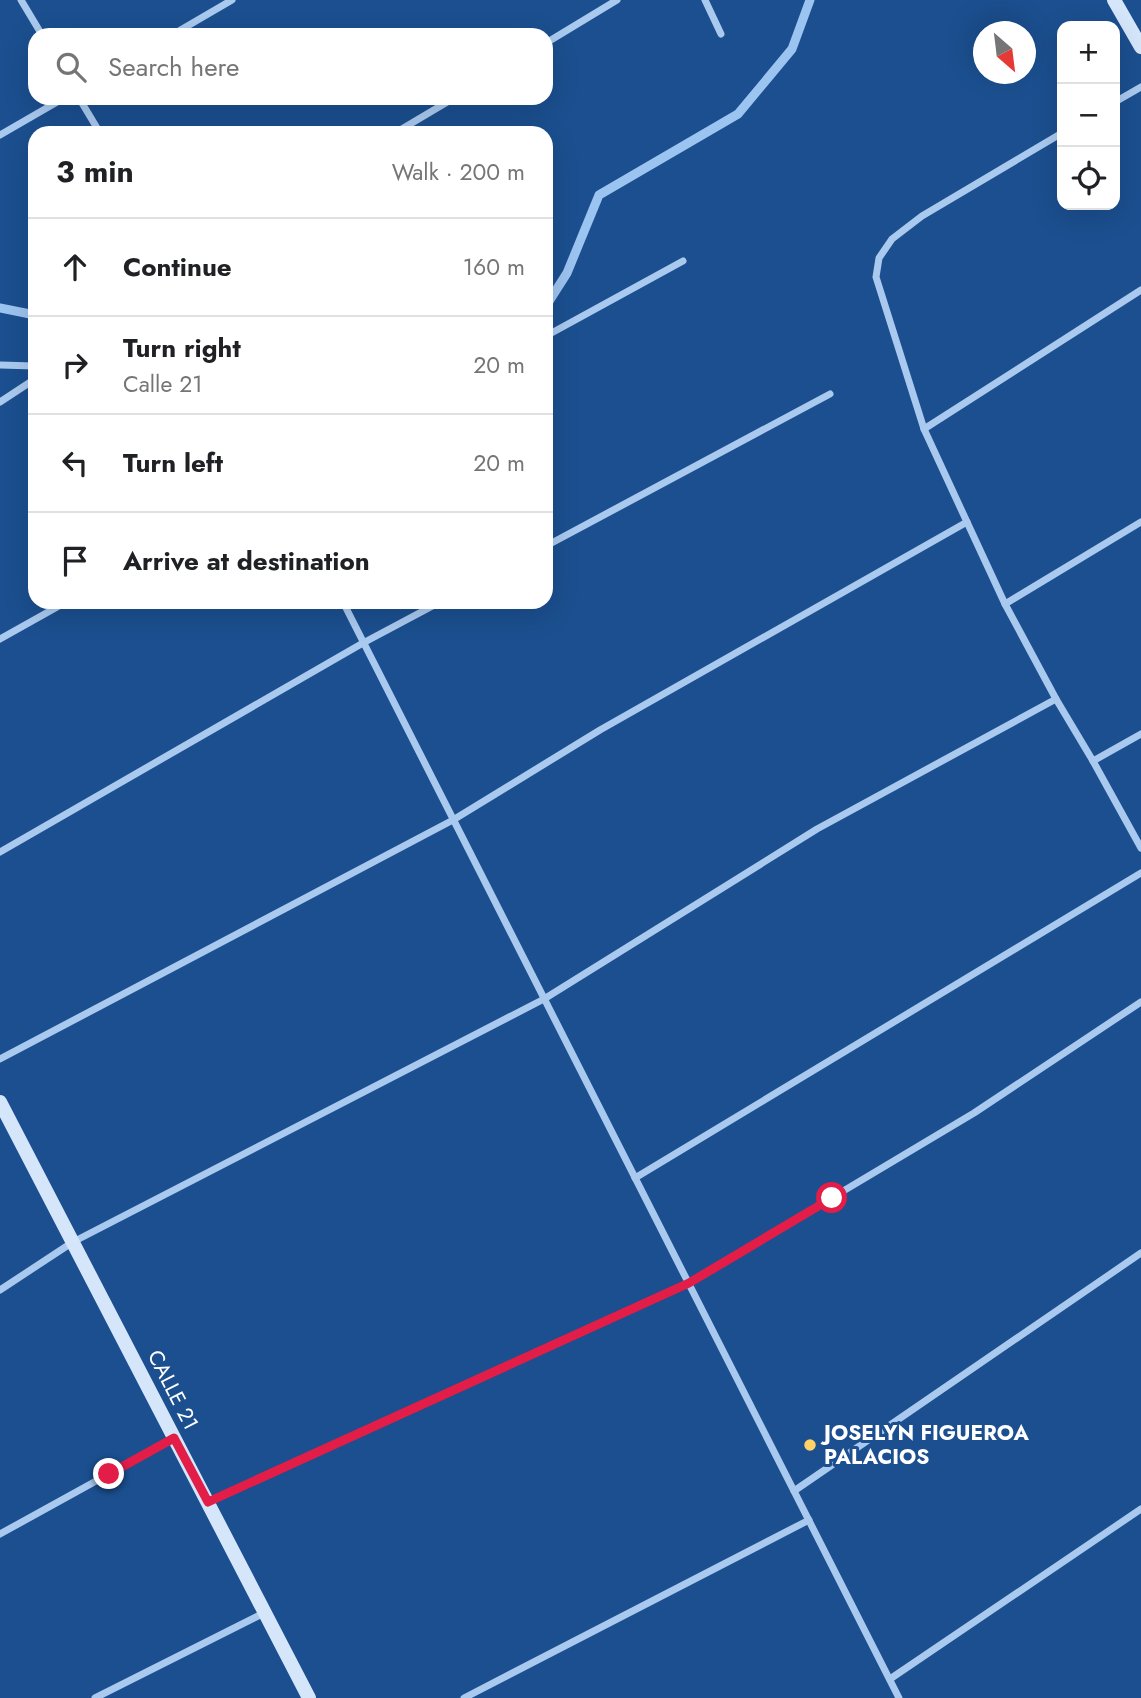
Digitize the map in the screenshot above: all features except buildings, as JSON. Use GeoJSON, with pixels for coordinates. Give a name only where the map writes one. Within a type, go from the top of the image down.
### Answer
{"type":"FeatureCollection","features":[{"type":"Feature","properties":{"kind":"street"},"geometry":{"type":"LineString","coordinates":[[22,0],[38,28]]}},
{"type":"Feature","properties":{"kind":"street"},"geometry":{"type":"LineString","coordinates":[[184,28],[232,0]]}},
{"type":"Feature","properties":{"kind":"street"},"geometry":{"type":"LineString","coordinates":[[553,39],[617,0]]}},
{"type":"Feature","properties":{"kind":"street"},"geometry":{"type":"LineString","coordinates":[[705,0],[721,34]]}},
{"type":"Feature","properties":{"kind":"street"},"geometry":{"type":"LineString","coordinates":[[1114,0],[1141,47]]}},
{"type":"Feature","properties":{"kind":"street"},"geometry":{"type":"LineString","coordinates":[[1120,99],[1141,87]]}},
{"type":"Feature","properties":{"kind":"street"},"geometry":{"type":"LineString","coordinates":[[0,135],[52,105]]}},
{"type":"Feature","properties":{"kind":"street"},"geometry":{"type":"LineString","coordinates":[[83,105],[96,126]]}},
{"type":"Feature","properties":{"kind":"street"},"geometry":{"type":"LineString","coordinates":[[408,126],[442,105]]}},
{"type":"Feature","properties":{"kind":"street"},"geometry":{"type":"LineString","coordinates":[[1057,136],[922,216],[892,239],[879,258],[876,277],[924,429],[1005,604],[1055,699],[1141,848]]}},
{"type":"Feature","properties":{"kind":"street"},"geometry":{"type":"LineString","coordinates":[[553,332],[683,261]]}},
{"type":"Feature","properties":{"kind":"street"},"geometry":{"type":"LineString","coordinates":[[924,429],[1141,290]]}},
{"type":"Feature","properties":{"kind":"street"},"geometry":{"type":"LineString","coordinates":[[0,365],[28,366]]}},
{"type":"Feature","properties":{"kind":"street"},"geometry":{"type":"LineString","coordinates":[[0,402],[28,384]]}},
{"type":"Feature","properties":{"kind":"street"},"geometry":{"type":"LineString","coordinates":[[553,541],[830,394]]}},
{"type":"Feature","properties":{"kind":"street"},"geometry":{"type":"LineString","coordinates":[[0,1059],[453,820],[600,730],[967,522]]}},
{"type":"Feature","properties":{"kind":"street"},"geometry":{"type":"LineString","coordinates":[[1005,604],[1141,522]]}},
{"type":"Feature","properties":{"kind":"street"},"geometry":{"type":"LineString","coordinates":[[0,639],[54,609]]}},
{"type":"Feature","properties":{"kind":"street"},"geometry":{"type":"LineString","coordinates":[[346,609],[899,1698]]}},
{"type":"Feature","properties":{"kind":"street"},"geometry":{"type":"LineString","coordinates":[[0,852],[427,609]]}},
{"type":"Feature","properties":{"kind":"street"},"geometry":{"type":"LineString","coordinates":[[0,1290],[73,1242],[544,999],[817,829],[1055,699]]}},
{"type":"Feature","properties":{"kind":"street"},"geometry":{"type":"LineString","coordinates":[[1093,761],[1141,734]]}},
{"type":"Feature","properties":{"kind":"street"},"geometry":{"type":"LineString","coordinates":[[635,1178],[1141,873]]}},
{"type":"Feature","properties":{"kind":"street"},"geometry":{"type":"LineString","coordinates":[[208,1502],[689,1283],[974,1113],[1141,1002]]}},
{"type":"Feature","properties":{"kind":"street","name":"CALLE 21"},"geometry":{"type":"LineString","coordinates":[[0,1102],[309,1698]]}},
{"type":"Feature","properties":{"kind":"street"},"geometry":{"type":"LineString","coordinates":[[794,1491],[1141,1253]]}},
{"type":"Feature","properties":{"kind":"street"},"geometry":{"type":"LineString","coordinates":[[0,1534],[174,1438]]}},
{"type":"Feature","properties":{"kind":"street"},"geometry":{"type":"LineString","coordinates":[[890,1679],[1141,1509]]}},
{"type":"Feature","properties":{"kind":"street"},"geometry":{"type":"LineString","coordinates":[[464,1698],[809,1520]]}},
{"type":"Feature","properties":{"kind":"street"},"geometry":{"type":"LineString","coordinates":[[95,1698],[265,1613]]}},
{"type":"Feature","properties":{"kind":"waterway"},"geometry":{"type":"LineString","coordinates":[[553,295],[567,273],[599,195],[738,114],[792,49],[810,0]]}},
{"type":"Feature","properties":{"kind":"waterway"},"geometry":{"type":"LineString","coordinates":[[0,308],[28,314]]}},
{"type":"Feature","properties":{"kind":"place","name":"JOSELYN FIGUEROA PALACIOS"},"geometry":{"type":"Point","coordinates":[810,1445]}},
{"type":"Feature","properties":{"kind":"route"},"geometry":{"type":"LineString","coordinates":[[109,1474],[174,1438],[208,1502],[689,1283],[832,1198]]}}]}
